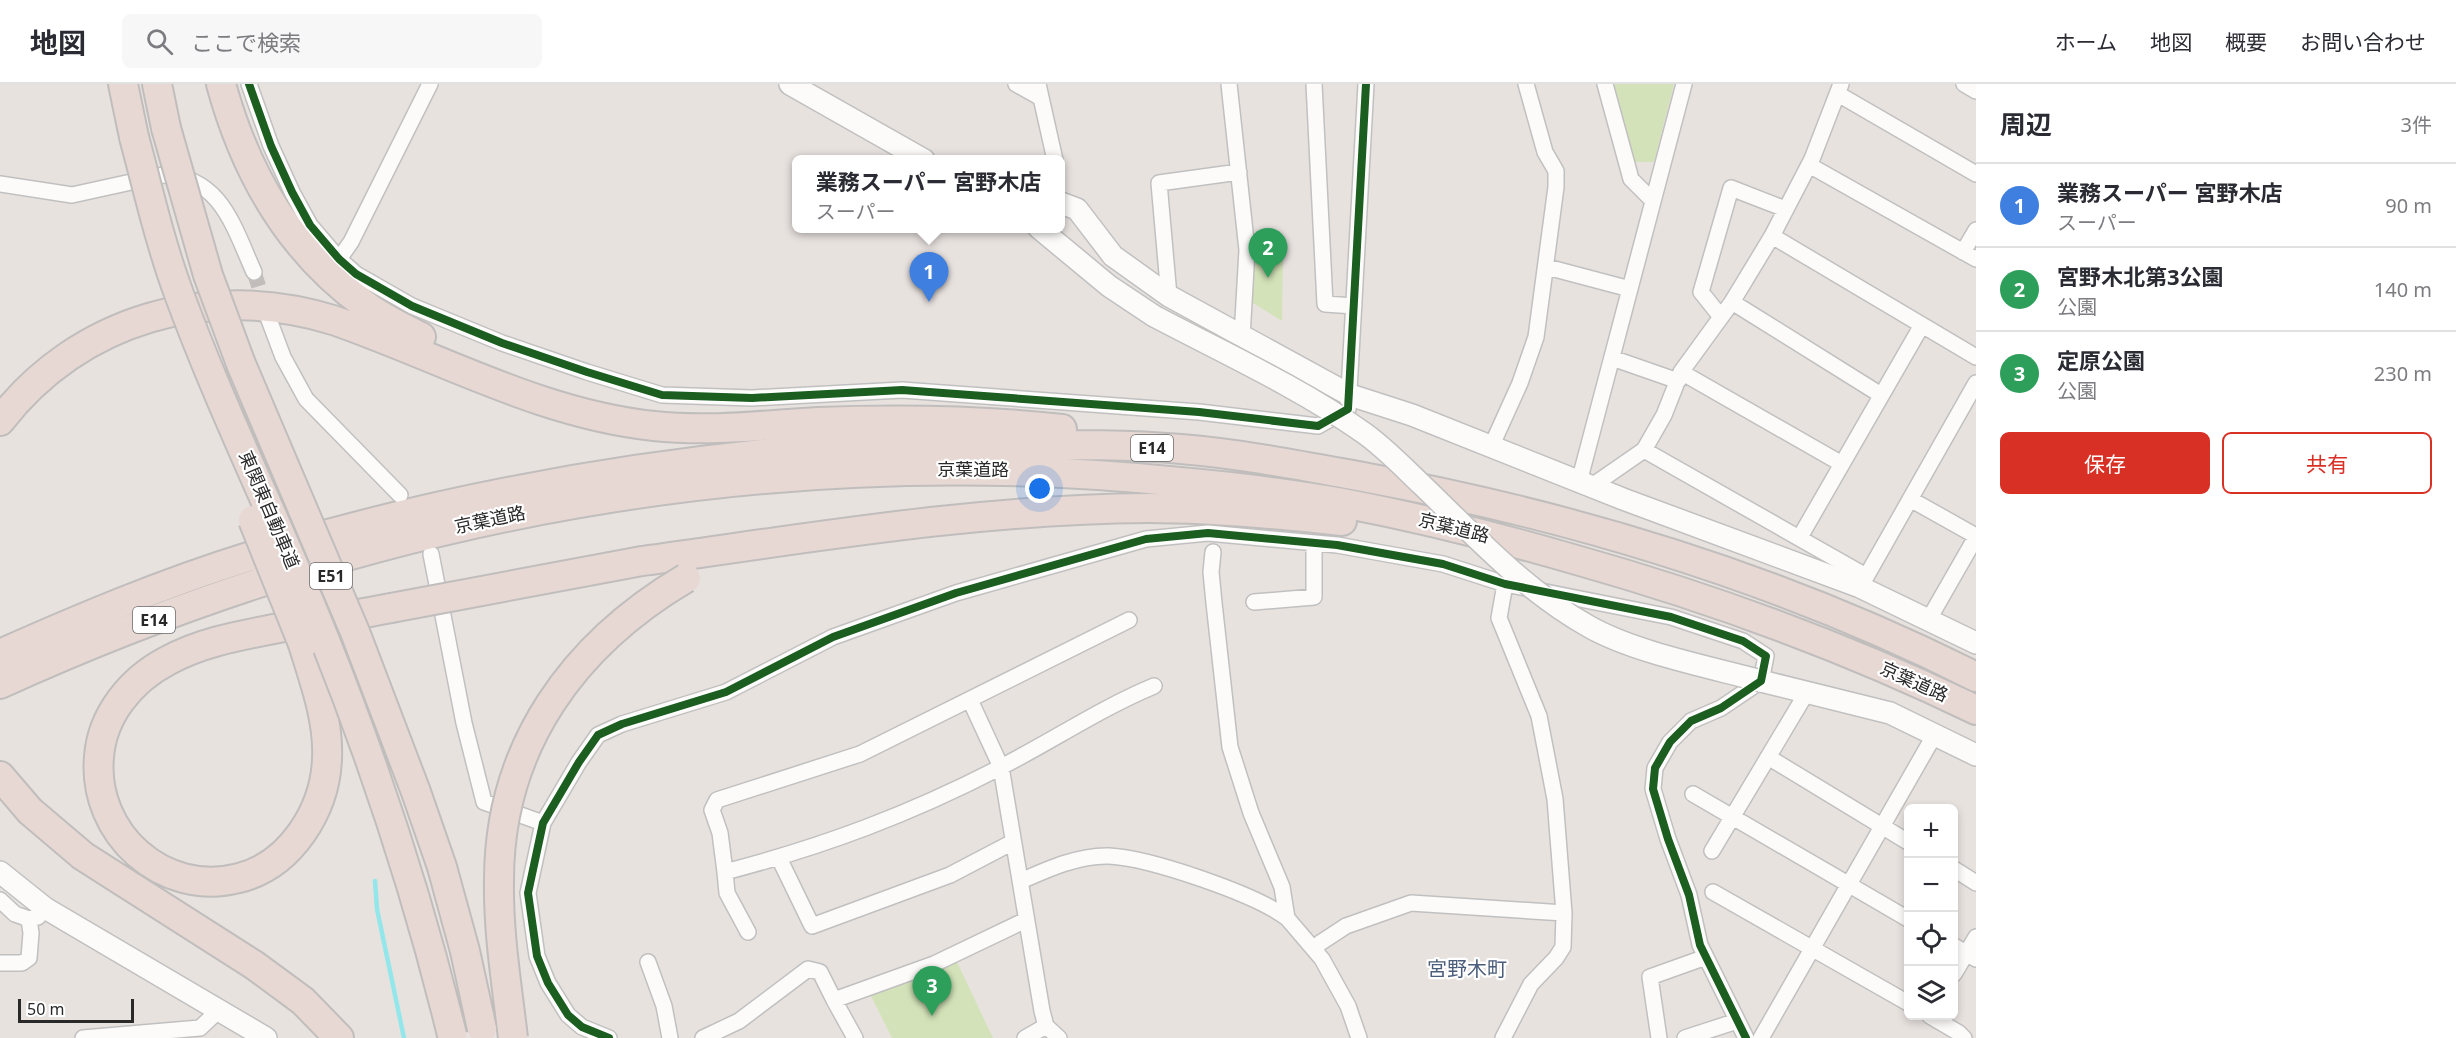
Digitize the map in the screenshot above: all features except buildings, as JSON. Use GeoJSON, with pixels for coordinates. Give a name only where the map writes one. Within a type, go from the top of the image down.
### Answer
{"type":"FeatureCollection","features":[{"type":"Feature","properties":{"kind":"highway","name":"東関東自動車道"},"geometry":{"type":"LineString","coordinates":[[123,84],[134,137],[178,292],[358,726],[413,888],[453,1038]]}},
{"type":"Feature","properties":{"kind":"highway","name":"東関東自動車道"},"geometry":{"type":"LineString","coordinates":[[157,84],[166,128],[208,275],[241,364],[355,632],[442,867],[465,951],[484,1038]]}},
{"type":"Feature","properties":{"kind":"highway"},"geometry":{"type":"LineString","coordinates":[[221,84],[246,158],[275,211],[310,256],[367,307],[436,345],[534,391],[574,406],[656,427]]}},
{"type":"Feature","properties":{"kind":"highway"},"geometry":{"type":"LineString","coordinates":[[178,292],[193,359],[208,405],[303,644],[318,690],[328,758],[324,783],[315,811],[300,837],[262,870],[238,878],[210,881],[189,878],[164,871],[145,860],[127,845],[111,821],[102,797],[98,780],[99,749],[111,714],[134,685],[166,661],[216,641],[391,608],[642,561],[855,531],[1073,511],[1200,510],[1276,514],[1360,523],[1540,550]]}},
{"type":"Feature","properties":{"kind":"highway"},"geometry":{"type":"LineString","coordinates":[[0,421],[27,389],[47,372],[88,344],[113,331],[169,312],[203,307],[256,304],[306,312],[333,320],[531,399],[611,420],[656,427],[702,428],[819,422],[1004,423],[1084,431],[1181,449]]}},
{"type":"Feature","properties":{"kind":"highway","name":"京葉道路"},"geometry":{"type":"LineString","coordinates":[[0,654],[144,594],[246,558],[443,505],[536,487],[665,467],[847,447],[1058,444],[1181,449],[1322,469],[1401,484],[1548,518],[1723,570],[1876,631],[1976,676]]}},
{"type":"Feature","properties":{"kind":"highway","name":"京葉道路"},"geometry":{"type":"LineString","coordinates":[[0,684],[102,640],[202,601],[358,551],[455,527],[648,492],[739,480],[830,473],[916,470],[1063,472],[1141,478],[1250,489],[1340,502],[1427,520],[1540,550],[1709,600],[1860,657],[1976,710]]}},
{"type":"Feature","properties":{"kind":"highway"},"geometry":{"type":"LineString","coordinates":[[513,1038],[501,928],[499,880],[505,818],[523,758],[549,704],[576,668],[628,617],[654,597],[686,578],[717,564],[754,552],[855,531]]}},
{"type":"Feature","properties":{"kind":"highway"},"geometry":{"type":"LineString","coordinates":[[0,776],[30,811],[83,856],[254,965],[303,1001],[339,1038]]}},
{"type":"Feature","properties":{"kind":"street"},"geometry":{"type":"LineString","coordinates":[[249,84],[271,146],[310,225],[339,259],[356,274],[412,306],[502,343],[587,372],[662,395],[752,398],[902,390],[1199,412],[1318,426],[1348,409],[1350,395],[1366,84]]}},
{"type":"Feature","properties":{"kind":"street"},"geometry":{"type":"LineString","coordinates":[[339,259],[351,242],[430,84]]}},
{"type":"Feature","properties":{"kind":"street"},"geometry":{"type":"LineString","coordinates":[[790,84],[812,90],[918,155]]}},
{"type":"Feature","properties":{"kind":"street"},"geometry":{"type":"LineString","coordinates":[[1016,84],[1039,91],[1054,155]]}},
{"type":"Feature","properties":{"kind":"street"},"geometry":{"type":"LineString","coordinates":[[1229,84],[1247,250],[1242,337]]}},
{"type":"Feature","properties":{"kind":"street"},"geometry":{"type":"LineString","coordinates":[[1314,84],[1325,304],[1354,306]]}},
{"type":"Feature","properties":{"kind":"street"},"geometry":{"type":"LineString","coordinates":[[1491,447],[1520,383],[1536,337],[1556,187],[1556,171],[1545,152],[1526,84]]}},
{"type":"Feature","properties":{"kind":"street"},"geometry":{"type":"LineString","coordinates":[[1605,84],[1631,179],[1653,201]]}},
{"type":"Feature","properties":{"kind":"street"},"geometry":{"type":"LineString","coordinates":[[1585,484],[1612,358],[1684,84]]}},
{"type":"Feature","properties":{"kind":"street"},"geometry":{"type":"LineString","coordinates":[[1964,84],[1976,91]]}},
{"type":"Feature","properties":{"kind":"street"},"geometry":{"type":"LineString","coordinates":[[1585,484],[1644,450],[1664,415],[1679,377],[1732,302],[1772,236],[1809,165],[1840,89],[1976,174]]}},
{"type":"Feature","properties":{"kind":"street"},"geometry":{"type":"LineString","coordinates":[[1809,165],[1970,256],[1976,230]]}},
{"type":"Feature","properties":{"kind":"street"},"geometry":{"type":"LineString","coordinates":[[1169,296],[1159,183],[1239,172]]}},
{"type":"Feature","properties":{"kind":"street"},"geometry":{"type":"LineString","coordinates":[[0,184],[72,195],[163,175],[178,175],[209,190],[219,200],[254,272]]}},
{"type":"Feature","properties":{"kind":"street"},"geometry":{"type":"LineString","coordinates":[[1721,317],[1701,292],[1731,188],[1785,209]]}},
{"type":"Feature","properties":{"kind":"street"},"geometry":{"type":"LineString","coordinates":[[1065,204],[1077,209],[1113,256],[1169,296],[1350,395],[1412,415],[1585,484],[1863,582]]}},
{"type":"Feature","properties":{"kind":"street"},"geometry":{"type":"LineString","coordinates":[[1045,233],[1109,286],[1154,316],[1328,409],[1366,435],[1394,458],[1516,575],[1545,598],[1590,628],[1659,653],[1890,713],[1976,755]]}},
{"type":"Feature","properties":{"kind":"street"},"geometry":{"type":"LineString","coordinates":[[1772,236],[1976,357]]}},
{"type":"Feature","properties":{"kind":"street"},"geometry":{"type":"LineString","coordinates":[[1547,267],[1630,289]]}},
{"type":"Feature","properties":{"kind":"street"},"geometry":{"type":"LineString","coordinates":[[1732,302],[1881,395]]}},
{"type":"Feature","properties":{"kind":"street"},"geometry":{"type":"LineString","coordinates":[[268,317],[283,357],[306,399],[400,495]]}},
{"type":"Feature","properties":{"kind":"street"},"geometry":{"type":"LineString","coordinates":[[1800,537],[1922,325]]}},
{"type":"Feature","properties":{"kind":"street"},"geometry":{"type":"LineString","coordinates":[[1612,358],[1679,377],[1842,464]]}},
{"type":"Feature","properties":{"kind":"street"},"geometry":{"type":"LineString","coordinates":[[1863,582],[1976,383]]}},
{"type":"Feature","properties":{"kind":"street"},"geometry":{"type":"LineString","coordinates":[[1644,450],[1800,537],[1863,582],[1976,643]]}},
{"type":"Feature","properties":{"kind":"street"},"geometry":{"type":"LineString","coordinates":[[1910,499],[1976,537],[1929,619]]}},
{"type":"Feature","properties":{"kind":"street"},"geometry":{"type":"LineString","coordinates":[[609,1038],[582,1027],[568,1015],[548,983],[537,956],[528,893],[543,823],[579,762],[598,735],[622,724],[726,692],[833,637],[956,593],[1146,539],[1208,534],[1314,543],[1443,564],[1505,584],[1671,617],[1743,641],[1766,656],[1761,681],[1721,708],[1690,721],[1670,742],[1655,768],[1653,789],[1668,839],[1689,895],[1700,945],[1746,1038]]}},
{"type":"Feature","properties":{"kind":"street"},"geometry":{"type":"LineString","coordinates":[[1254,602],[1314,597],[1314,543]]}},
{"type":"Feature","properties":{"kind":"street"},"geometry":{"type":"LineString","coordinates":[[1213,552],[1211,573],[1230,747],[1251,813],[1282,887],[1287,918]]}},
{"type":"Feature","properties":{"kind":"street"},"geometry":{"type":"LineString","coordinates":[[431,554],[464,723],[484,802],[543,823]]}},
{"type":"Feature","properties":{"kind":"street"},"geometry":{"type":"LineString","coordinates":[[1503,1038],[1531,984],[1563,947],[1564,914],[1555,799],[1539,716],[1499,618],[1505,584]]}},
{"type":"Feature","properties":{"kind":"street"},"geometry":{"type":"LineString","coordinates":[[748,932],[727,893],[720,833],[712,810],[717,800],[860,754],[1129,620]]}},
{"type":"Feature","properties":{"kind":"street"},"geometry":{"type":"LineString","coordinates":[[726,872],[779,858],[893,819],[1001,767],[1154,686]]}},
{"type":"Feature","properties":{"kind":"street"},"geometry":{"type":"LineString","coordinates":[[1712,851],[1807,692]]}},
{"type":"Feature","properties":{"kind":"street"},"geometry":{"type":"LineString","coordinates":[[970,700],[1001,767],[1042,1011],[1047,1026],[1059,1038]]}},
{"type":"Feature","properties":{"kind":"street"},"geometry":{"type":"LineString","coordinates":[[1761,1038],[1935,734]]}},
{"type":"Feature","properties":{"kind":"street"},"geometry":{"type":"LineString","coordinates":[[1768,757],[1904,840]]}},
{"type":"Feature","properties":{"kind":"street"},"geometry":{"type":"LineString","coordinates":[[1693,794],[1904,918]]}},
{"type":"Feature","properties":{"kind":"street"},"geometry":{"type":"LineString","coordinates":[[779,858],[812,926],[950,875],[1013,842]]}},
{"type":"Feature","properties":{"kind":"street"},"geometry":{"type":"LineString","coordinates":[[1021,881],[1059,864],[1107,856],[1124,858],[1207,881],[1277,910],[1315,949],[1348,1006],[1359,1038]]}},
{"type":"Feature","properties":{"kind":"street"},"geometry":{"type":"LineString","coordinates":[[0,872],[37,914],[266,1038]]}},
{"type":"Feature","properties":{"kind":"street"},"geometry":{"type":"LineString","coordinates":[[1958,872],[1976,883]]}},
{"type":"Feature","properties":{"kind":"street"},"geometry":{"type":"LineString","coordinates":[[1713,892],[1904,1001]]}},
{"type":"Feature","properties":{"kind":"street"},"geometry":{"type":"LineString","coordinates":[[0,900],[15,914],[37,914]]}},
{"type":"Feature","properties":{"kind":"street"},"geometry":{"type":"LineString","coordinates":[[1315,949],[1346,926],[1411,903],[1564,914]]}},
{"type":"Feature","properties":{"kind":"street"},"geometry":{"type":"LineString","coordinates":[[0,963],[22,963],[28,958],[31,933],[37,914]]}},
{"type":"Feature","properties":{"kind":"street"},"geometry":{"type":"LineString","coordinates":[[834,1000],[934,964],[1026,920]]}},
{"type":"Feature","properties":{"kind":"street"},"geometry":{"type":"LineString","coordinates":[[1957,966],[1976,937]]}},
{"type":"Feature","properties":{"kind":"street"},"geometry":{"type":"LineString","coordinates":[[1659,1038],[1650,977],[1706,957]]}},
{"type":"Feature","properties":{"kind":"street"},"geometry":{"type":"LineString","coordinates":[[648,962],[664,1006],[670,1038]]}},
{"type":"Feature","properties":{"kind":"street"},"geometry":{"type":"LineString","coordinates":[[703,1038],[739,1021],[808,969],[820,972],[855,1038]]}},
{"type":"Feature","properties":{"kind":"street"},"geometry":{"type":"LineString","coordinates":[[83,1038],[200,1028],[218,1011]]}},
{"type":"Feature","properties":{"kind":"street"},"geometry":{"type":"LineString","coordinates":[[1937,1020],[1964,1038]]}},
{"type":"Feature","properties":{"kind":"street"},"geometry":{"type":"LineString","coordinates":[[1685,1038],[1737,1021]]}},
{"type":"Feature","properties":{"kind":"street"},"geometry":{"type":"LineString","coordinates":[[1025,1038],[1047,1026]]}},
{"type":"Feature","properties":{"kind":"green space"},"geometry":{"type":"Polygon","coordinates":[[[1614,84],[1674,84],[1654,162],[1634,162],[1614,84]]]}},
{"type":"Feature","properties":{"kind":"green space"},"geometry":{"type":"Polygon","coordinates":[[[1283,252],[1282,321],[1253,303],[1253,253],[1283,252]]]}},
{"type":"Feature","properties":{"kind":"green space"},"geometry":{"type":"Polygon","coordinates":[[[957,962],[993,1038],[892,1038],[870,994],[957,962]]]}},
{"type":"Feature","properties":{"kind":"waterway"},"geometry":{"type":"LineString","coordinates":[[375,881],[377,909],[404,1038]]}},
{"type":"Feature","properties":{"kind":"tunnel"},"geometry":{"type":"LineString","coordinates":[[254,272],[267,312]]}},
{"type":"Feature","properties":{"kind":"cycle path"},"geometry":{"type":"LineString","coordinates":[[249,84],[271,146],[310,225],[339,259],[356,274],[412,306],[502,343],[587,372],[662,395],[752,398],[902,390],[1199,412],[1318,426],[1348,409],[1366,84]]}},
{"type":"Feature","properties":{"kind":"cycle path"},"geometry":{"type":"LineString","coordinates":[[609,1038],[582,1027],[568,1015],[548,983],[537,956],[528,893],[543,823],[579,762],[598,735],[622,724],[726,692],[833,637],[956,593],[1146,539],[1208,533],[1337,545],[1443,564],[1505,584],[1671,617],[1743,641],[1766,656],[1761,681],[1721,708],[1691,721],[1670,742],[1655,768],[1653,789],[1668,839],[1689,895],[1700,945],[1746,1038]]}},
{"type":"Feature","properties":{"kind":"place","name":"宮野木北第3公園"},"geometry":{"type":"Point","coordinates":[1268,278]}},
{"type":"Feature","properties":{"kind":"place","name":"業務スーパー 宮野木店"},"geometry":{"type":"Point","coordinates":[929,302]}},
{"type":"Feature","properties":{"kind":"place","name":"定原公園"},"geometry":{"type":"Point","coordinates":[932,1016]}},
{"type":"Feature","properties":{"kind":"district","name":"宮野木町"},"geometry":{"type":"Point","coordinates":[1467,969]}}]}
